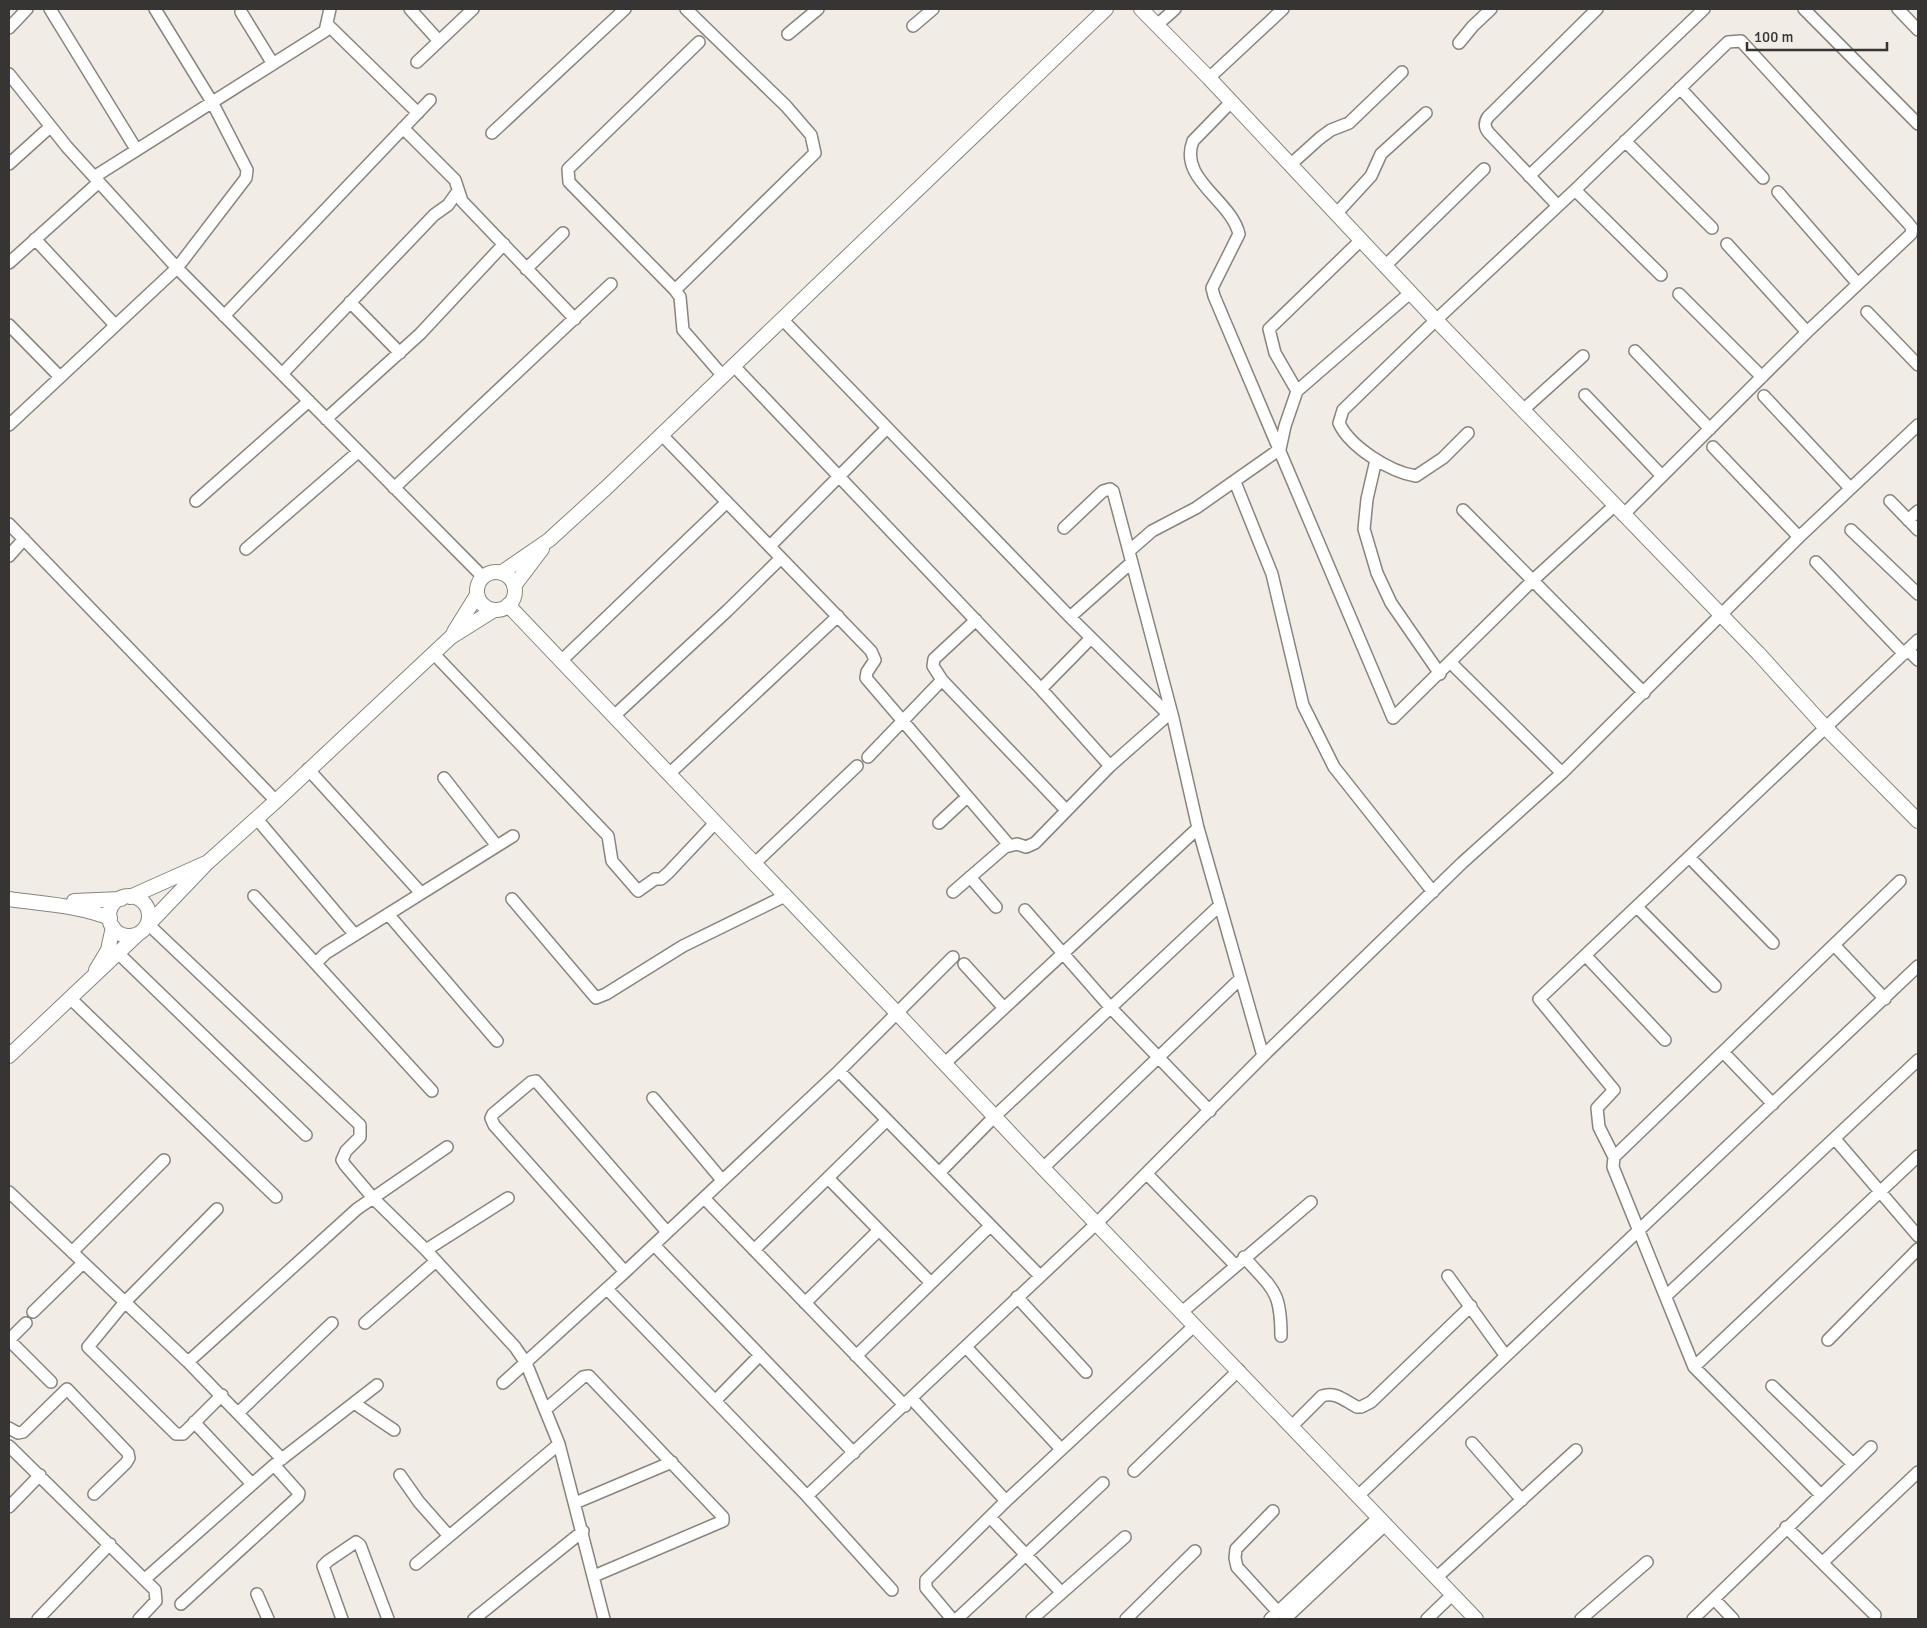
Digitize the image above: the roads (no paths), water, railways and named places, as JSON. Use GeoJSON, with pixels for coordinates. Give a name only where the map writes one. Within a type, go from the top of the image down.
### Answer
{"type":"FeatureCollection","features":[{"type":"Feature","properties":{"kind":"street"},"geometry":{"type":"LineString","coordinates":[[9,28],[27,9]]}},
{"type":"Feature","properties":{"kind":"street"},"geometry":{"type":"LineString","coordinates":[[50,9],[136,149]]}},
{"type":"Feature","properties":{"kind":"street"},"geometry":{"type":"LineString","coordinates":[[9,424],[177,268],[246,178],[247,170],[212,102],[157,9]]}},
{"type":"Feature","properties":{"kind":"street"},"geometry":{"type":"LineString","coordinates":[[9,263],[96,179],[136,149],[325,31],[328,25],[330,9]]}},
{"type":"Feature","properties":{"kind":"street"},"geometry":{"type":"LineString","coordinates":[[410,9],[439,40]]}},
{"type":"Feature","properties":{"kind":"street"},"geometry":{"type":"LineString","coordinates":[[416,62],[472,9]]}},
{"type":"Feature","properties":{"kind":"street"},"geometry":{"type":"LineString","coordinates":[[492,133],[625,9]]}},
{"type":"Feature","properties":{"kind":"street"},"geometry":{"type":"LineString","coordinates":[[675,290],[815,153],[811,135],[786,106],[686,9]]}},
{"type":"Feature","properties":{"kind":"street"},"geometry":{"type":"LineString","coordinates":[[788,34],[818,9]]}},
{"type":"Feature","properties":{"kind":"street"},"geometry":{"type":"LineString","coordinates":[[914,26],[933,9]]}},
{"type":"Feature","properties":{"kind":"street"},"geometry":{"type":"LineString","coordinates":[[500,573],[549,540],[606,488],[1106,9]]}},
{"type":"Feature","properties":{"kind":"street"},"geometry":{"type":"LineString","coordinates":[[1140,9],[1209,78],[1410,293],[1719,616],[1758,654],[1826,728],[1918,821]]}},
{"type":"Feature","properties":{"kind":"street"},"geometry":{"type":"LineString","coordinates":[[1157,25],[1175,9]]}},
{"type":"Feature","properties":{"kind":"street"},"geometry":{"type":"LineString","coordinates":[[1209,78],[1283,9]]}},
{"type":"Feature","properties":{"kind":"street"},"geometry":{"type":"LineString","coordinates":[[1459,43],[1491,9]]}},
{"type":"Feature","properties":{"kind":"street"},"geometry":{"type":"LineString","coordinates":[[1558,206],[1489,133],[1485,128],[1485,122],[1598,9]]}},
{"type":"Feature","properties":{"kind":"street"},"geometry":{"type":"LineString","coordinates":[[1529,176],[1704,9]]}},
{"type":"Feature","properties":{"kind":"street"},"geometry":{"type":"LineString","coordinates":[[1804,9],[1918,124]]}},
{"type":"Feature","properties":{"kind":"street"},"geometry":{"type":"LineString","coordinates":[[1898,9],[1918,30]]}},
{"type":"Feature","properties":{"kind":"street"},"geometry":{"type":"LineString","coordinates":[[241,12],[273,64]]}},
{"type":"Feature","properties":{"kind":"street"},"geometry":{"type":"LineString","coordinates":[[328,25],[418,113]]}},
{"type":"Feature","properties":{"kind":"street"},"geometry":{"type":"LineString","coordinates":[[1231,102],[1194,141],[1190,161],[1195,173],[1234,221],[1238,229],[1234,248],[1212,288],[1214,296],[1393,718],[1451,664],[1532,581],[1662,476],[1807,332],[1911,234],[1912,228],[1741,41],[1728,42],[1344,410],[1339,423],[1345,436],[1376,460],[1401,474],[1416,476],[1443,458],[1468,433]]}},
{"type":"Feature","properties":{"kind":"street"},"geometry":{"type":"LineString","coordinates":[[699,42],[568,170],[568,176],[569,182],[675,290],[680,297],[683,330],[722,375]]}},
{"type":"Feature","properties":{"kind":"street"},"geometry":{"type":"LineString","coordinates":[[1290,165],[1320,138],[1349,123],[1402,72]]}},
{"type":"Feature","properties":{"kind":"street"},"geometry":{"type":"LineString","coordinates":[[9,74],[50,127],[177,268],[483,577]]}},
{"type":"Feature","properties":{"kind":"street"},"geometry":{"type":"LineString","coordinates":[[1680,88],[1763,178]]}},
{"type":"Feature","properties":{"kind":"street"},"geometry":{"type":"LineString","coordinates":[[224,316],[430,100]]}},
{"type":"Feature","properties":{"kind":"street"},"geometry":{"type":"LineString","coordinates":[[1336,214],[1372,176],[1381,154],[1426,113]]}},
{"type":"Feature","properties":{"kind":"street"},"geometry":{"type":"LineString","coordinates":[[9,164],[50,127]]}},
{"type":"Feature","properties":{"kind":"street"},"geometry":{"type":"LineString","coordinates":[[403,128],[455,180],[462,201],[575,319]]}},
{"type":"Feature","properties":{"kind":"street"},"geometry":{"type":"LineString","coordinates":[[1625,141],[1712,228]]}},
{"type":"Feature","properties":{"kind":"street"},"geometry":{"type":"LineString","coordinates":[[1385,266],[1484,169]]}},
{"type":"Feature","properties":{"kind":"street"},"geometry":{"type":"LineString","coordinates":[[1575,190],[1661,275]]}},
{"type":"Feature","properties":{"kind":"street"},"geometry":{"type":"LineString","coordinates":[[282,374],[434,215],[448,205],[458,191]]}},
{"type":"Feature","properties":{"kind":"street"},"geometry":{"type":"LineString","coordinates":[[1778,192],[1858,284]]}},
{"type":"Feature","properties":{"kind":"street"},"geometry":{"type":"LineString","coordinates":[[526,269],[563,233]]}},
{"type":"Feature","properties":{"kind":"street"},"geometry":{"type":"LineString","coordinates":[[35,239],[115,325]]}},
{"type":"Feature","properties":{"kind":"street"},"geometry":{"type":"LineString","coordinates":[[1297,391],[1275,353],[1269,329],[1361,240]]}},
{"type":"Feature","properties":{"kind":"street"},"geometry":{"type":"LineString","coordinates":[[326,419],[420,334],[504,244]]}},
{"type":"Feature","properties":{"kind":"street"},"geometry":{"type":"LineString","coordinates":[[1728,244],[1807,332]]}},
{"type":"Feature","properties":{"kind":"street"},"geometry":{"type":"LineString","coordinates":[[394,488],[610,284]]}},
{"type":"Feature","properties":{"kind":"street"},"geometry":{"type":"LineString","coordinates":[[1070,617],[1131,557],[1152,532],[1196,508],[1280,449],[1285,426],[1297,391],[1410,293]]}},
{"type":"Feature","properties":{"kind":"street"},"geometry":{"type":"LineString","coordinates":[[1679,294],[1762,377]]}},
{"type":"Feature","properties":{"kind":"street"},"geometry":{"type":"LineString","coordinates":[[350,302],[400,353]]}},
{"type":"Feature","properties":{"kind":"street"},"geometry":{"type":"LineString","coordinates":[[1868,312],[1918,365]]}},
{"type":"Feature","properties":{"kind":"street"},"geometry":{"type":"LineString","coordinates":[[782,319],[1070,617],[1171,716]]}},
{"type":"Feature","properties":{"kind":"street"},"geometry":{"type":"LineString","coordinates":[[9,325],[60,377]]}},
{"type":"Feature","properties":{"kind":"street"},"geometry":{"type":"LineString","coordinates":[[1635,351],[1710,429]]}},
{"type":"Feature","properties":{"kind":"street"},"geometry":{"type":"LineString","coordinates":[[1523,410],[1582,356]]}},
{"type":"Feature","properties":{"kind":"street"},"geometry":{"type":"LineString","coordinates":[[733,365],[1042,690],[1110,766]]}},
{"type":"Feature","properties":{"kind":"street"},"geometry":{"type":"LineString","coordinates":[[1585,395],[1662,476]]}},
{"type":"Feature","properties":{"kind":"street"},"geometry":{"type":"LineString","coordinates":[[1764,396],[1850,488]]}},
{"type":"Feature","properties":{"kind":"street"},"geometry":{"type":"LineString","coordinates":[[196,501],[309,401]]}},
{"type":"Feature","properties":{"kind":"street"},"geometry":{"type":"LineString","coordinates":[[807,1496],[909,1403],[1017,1297],[1097,1224],[1264,1056],[1462,863],[1562,773],[1799,537],[1918,425]]}},
{"type":"Feature","properties":{"kind":"street"},"geometry":{"type":"LineString","coordinates":[[770,546],[887,428]]}},
{"type":"Feature","properties":{"kind":"street"},"geometry":{"type":"LineString","coordinates":[[661,434],[873,654],[875,660],[867,672],[866,678],[1009,845]]}},
{"type":"Feature","properties":{"kind":"street"},"geometry":{"type":"LineString","coordinates":[[1713,447],[1799,537]]}},
{"type":"Feature","properties":{"kind":"street"},"geometry":{"type":"LineString","coordinates":[[246,550],[358,452]]}},
{"type":"Feature","properties":{"kind":"street"},"geometry":{"type":"LineString","coordinates":[[1376,460],[1367,499],[1364,529],[1377,573],[1390,603],[1440,674]]}},
{"type":"Feature","properties":{"kind":"street"},"geometry":{"type":"LineString","coordinates":[[1235,482],[1272,574],[1303,705],[1334,767],[1434,892]]}},
{"type":"Feature","properties":{"kind":"street"},"geometry":{"type":"LineString","coordinates":[[1064,528],[1098,495],[1110,489],[1115,495],[1198,828],[1219,906],[1264,1056]]}},
{"type":"Feature","properties":{"kind":"street"},"geometry":{"type":"LineString","coordinates":[[1890,501],[1918,530]]}},
{"type":"Feature","properties":{"kind":"street"},"geometry":{"type":"LineString","coordinates":[[561,661],[727,502]]}},
{"type":"Feature","properties":{"kind":"street"},"geometry":{"type":"LineString","coordinates":[[1463,510],[1644,693]]}},
{"type":"Feature","properties":{"kind":"street"},"geometry":{"type":"LineString","coordinates":[[1908,520],[1918,511]]}},
{"type":"Feature","properties":{"kind":"street"},"geometry":{"type":"LineString","coordinates":[[9,524],[276,801]]}},
{"type":"Feature","properties":{"kind":"street"},"geometry":{"type":"LineString","coordinates":[[1851,530],[1918,594]]}},
{"type":"Feature","properties":{"kind":"street"},"geometry":{"type":"LineString","coordinates":[[9,556],[24,539]]}},
{"type":"Feature","properties":{"kind":"street"},"geometry":{"type":"LineString","coordinates":[[514,586],[549,540]]}},
{"type":"Feature","properties":{"kind":"street"},"geometry":{"type":"LineString","coordinates":[[614,716],[781,558]]}},
{"type":"Feature","properties":{"kind":"street"},"geometry":{"type":"LineString","coordinates":[[1816,562],[1906,652],[1918,660]]}},
{"type":"Feature","properties":{"kind":"street"},"geometry":{"type":"LineString","coordinates":[[9,1056],[119,954],[207,863],[257,819],[450,637],[494,610],[508,606],[514,593],[514,586],[511,580],[500,573],[494,572],[483,577],[477,588],[477,595],[483,605],[494,610]]}},
{"type":"Feature","properties":{"kind":"street"},"geometry":{"type":"LineString","coordinates":[[450,637],[477,595]]}},
{"type":"Feature","properties":{"kind":"street"},"geometry":{"type":"LineString","coordinates":[[508,606],[994,1117],[1194,1326],[1239,1370],[1476,1619]]}},
{"type":"Feature","properties":{"kind":"street"},"geometry":{"type":"LineString","coordinates":[[669,774],[838,616]]}},
{"type":"Feature","properties":{"kind":"street"},"geometry":{"type":"LineString","coordinates":[[976,620],[932,662],[942,680],[1066,810]]}},
{"type":"Feature","properties":{"kind":"street"},"geometry":{"type":"LineString","coordinates":[[1042,690],[1091,638]]}},
{"type":"Feature","properties":{"kind":"street"},"geometry":{"type":"LineString","coordinates":[[1820,1494],[1694,1367],[1614,1167],[1614,1157],[1599,1127],[1597,1108],[1614,1090],[1539,999],[1918,640]]}},
{"type":"Feature","properties":{"kind":"street"},"geometry":{"type":"LineString","coordinates":[[433,653],[608,836],[612,861],[638,891],[655,879],[662,878],[668,873],[715,823]]}},
{"type":"Feature","properties":{"kind":"street"},"geometry":{"type":"LineString","coordinates":[[1451,664],[1562,773]]}},
{"type":"Feature","properties":{"kind":"street"},"geometry":{"type":"LineString","coordinates":[[868,757],[903,723],[942,680]]}},
{"type":"Feature","properties":{"kind":"street"},"geometry":{"type":"LineString","coordinates":[[953,892],[1009,845],[1030,846],[1110,766],[1171,716]]}},
{"type":"Feature","properties":{"kind":"street"},"geometry":{"type":"LineString","coordinates":[[754,864],[857,766]]}},
{"type":"Feature","properties":{"kind":"street"},"geometry":{"type":"LineString","coordinates":[[308,769],[421,893]]}},
{"type":"Feature","properties":{"kind":"street"},"geometry":{"type":"LineString","coordinates":[[444,778],[497,846]]}},
{"type":"Feature","properties":{"kind":"street"},"geometry":{"type":"LineString","coordinates":[[939,823],[967,797]]}},
{"type":"Feature","properties":{"kind":"street"},"geometry":{"type":"LineString","coordinates":[[257,819],[355,935]]}},
{"type":"Feature","properties":{"kind":"street"},"geometry":{"type":"LineString","coordinates":[[944,1064],[1198,828]]}},
{"type":"Feature","properties":{"kind":"street"},"geometry":{"type":"LineString","coordinates":[[317,962],[355,935],[513,836]]}},
{"type":"Feature","properties":{"kind":"street"},"geometry":{"type":"LineString","coordinates":[[1690,857],[1773,944]]}},
{"type":"Feature","properties":{"kind":"street"},"geometry":{"type":"LineString","coordinates":[[86,983],[108,950],[114,904],[207,863]]}},
{"type":"Feature","properties":{"kind":"street"},"geometry":{"type":"LineString","coordinates":[[970,877],[996,907]]}},
{"type":"Feature","properties":{"kind":"street"},"geometry":{"type":"LineString","coordinates":[[1614,1157],[1835,946],[1900,881]]}},
{"type":"Feature","properties":{"kind":"street"},"geometry":{"type":"LineString","coordinates":[[254,896],[317,962],[432,1091]]}},
{"type":"Feature","properties":{"kind":"street"},"geometry":{"type":"LineString","coordinates":[[512,899],[596,998],[606,994],[683,946],[785,896]]}},
{"type":"Feature","properties":{"kind":"street"},"geometry":{"type":"LineString","coordinates":[[9,898],[93,911],[111,922],[124,935],[144,929]]}},
{"type":"Feature","properties":{"kind":"street"},"geometry":{"type":"LineString","coordinates":[[50,904],[125,898],[142,901],[147,908],[149,916],[144,929]]}},
{"type":"Feature","properties":{"kind":"street"},"geometry":{"type":"LineString","coordinates":[[939,1173],[994,1117],[1219,906]]}},
{"type":"Feature","properties":{"kind":"street"},"geometry":{"type":"LineString","coordinates":[[1637,908],[1715,986]]}},
{"type":"Feature","properties":{"kind":"street"},"geometry":{"type":"LineString","coordinates":[[1025,910],[1062,955],[1210,1111]]}},
{"type":"Feature","properties":{"kind":"street"},"geometry":{"type":"LineString","coordinates":[[388,914],[497,1041]]}},
{"type":"Feature","properties":{"kind":"street"},"geometry":{"type":"LineString","coordinates":[[144,929],[360,1126],[360,1137],[346,1151],[342,1160],[373,1198],[426,1250],[515,1347],[526,1363],[546,1409],[558,1444],[583,1531],[604,1619]]}},
{"type":"Feature","properties":{"kind":"street"},"geometry":{"type":"LineString","coordinates":[[1835,946],[1885,999]]}},
{"type":"Feature","properties":{"kind":"street"},"geometry":{"type":"LineString","coordinates":[[119,954],[306,1136]]}},
{"type":"Feature","properties":{"kind":"street"},"geometry":{"type":"LineString","coordinates":[[1586,956],[1665,1040]]}},
{"type":"Feature","properties":{"kind":"street"},"geometry":{"type":"LineString","coordinates":[[503,1383],[607,1289],[839,1071],[953,957]]}},
{"type":"Feature","properties":{"kind":"street"},"geometry":{"type":"LineString","coordinates":[[964,964],[1004,1008]]}},
{"type":"Feature","properties":{"kind":"street"},"geometry":{"type":"LineString","coordinates":[[1358,1496],[1918,966]]}},
{"type":"Feature","properties":{"kind":"street"},"geometry":{"type":"LineString","coordinates":[[1043,1168],[1240,978]]}},
{"type":"Feature","properties":{"kind":"street"},"geometry":{"type":"LineString","coordinates":[[70,998],[276,1198]]}},
{"type":"Feature","properties":{"kind":"street"},"geometry":{"type":"LineString","coordinates":[[1724,1053],[1773,1104]]}},
{"type":"Feature","properties":{"kind":"street"},"geometry":{"type":"LineString","coordinates":[[1666,1296],[1918,1060]]}},
{"type":"Feature","properties":{"kind":"street"},"geometry":{"type":"LineString","coordinates":[[839,1071],[1040,1276]]}},
{"type":"Feature","properties":{"kind":"street"},"geometry":{"type":"LineString","coordinates":[[625,1272],[494,1125],[491,1118],[493,1114],[530,1082],[536,1081],[667,1232]]}},
{"type":"Feature","properties":{"kind":"street"},"geometry":{"type":"LineString","coordinates":[[653,1098],[722,1180]]}},
{"type":"Feature","properties":{"kind":"street"},"geometry":{"type":"LineString","coordinates":[[754,1250],[887,1120]]}},
{"type":"Feature","properties":{"kind":"street"},"geometry":{"type":"LineString","coordinates":[[1835,1139],[1918,1236]]}},
{"type":"Feature","properties":{"kind":"street"},"geometry":{"type":"LineString","coordinates":[[188,1362],[357,1209],[447,1147]]}},
{"type":"Feature","properties":{"kind":"street"},"geometry":{"type":"LineString","coordinates":[[1694,1367],[1918,1156]]}},
{"type":"Feature","properties":{"kind":"street"},"geometry":{"type":"LineString","coordinates":[[72,1252],[164,1160]]}},
{"type":"Feature","properties":{"kind":"street"},"geometry":{"type":"LineString","coordinates":[[1147,1174],[1235,1265]]}},
{"type":"Feature","properties":{"kind":"street"},"geometry":{"type":"LineString","coordinates":[[828,1178],[931,1283]]}},
{"type":"Feature","properties":{"kind":"street"},"geometry":{"type":"LineString","coordinates":[[9,1192],[222,1395],[278,1462],[299,1493],[298,1497],[181,1604]]}},
{"type":"Feature","properties":{"kind":"street"},"geometry":{"type":"LineString","coordinates":[[426,1250],[508,1198]]}},
{"type":"Feature","properties":{"kind":"street"},"geometry":{"type":"LineString","coordinates":[[704,1198],[856,1356],[909,1403],[1006,1500]]}},
{"type":"Feature","properties":{"kind":"street"},"geometry":{"type":"LineString","coordinates":[[1182,1312],[1244,1257],[1312,1202]]}},
{"type":"Feature","properties":{"kind":"street"},"geometry":{"type":"LineString","coordinates":[[216,1209],[125,1302],[88,1347],[176,1434],[183,1434],[222,1395]]}},
{"type":"Feature","properties":{"kind":"street"},"geometry":{"type":"LineString","coordinates":[[856,1356],[990,1226]]}},
{"type":"Feature","properties":{"kind":"street"},"geometry":{"type":"LineString","coordinates":[[805,1303],[879,1230]]}},
{"type":"Feature","properties":{"kind":"street"},"geometry":{"type":"LineString","coordinates":[[654,1245],[854,1453]]}},
{"type":"Feature","properties":{"kind":"street"},"geometry":{"type":"LineString","coordinates":[[1828,1340],[1918,1249]]}},
{"type":"Feature","properties":{"kind":"street"},"geometry":{"type":"LineString","coordinates":[[1244,1257],[1279,1300],[1281,1336]]}},
{"type":"Feature","properties":{"kind":"street"},"geometry":{"type":"LineString","coordinates":[[365,1323],[436,1261]]}},
{"type":"Feature","properties":{"kind":"street"},"geometry":{"type":"LineString","coordinates":[[33,1312],[83,1263]]}},
{"type":"Feature","properties":{"kind":"street"},"geometry":{"type":"LineString","coordinates":[[1448,1276],[1505,1356]]}},
{"type":"Feature","properties":{"kind":"street"},"geometry":{"type":"LineString","coordinates":[[607,1289],[807,1496],[892,1590]]}},
{"type":"Feature","properties":{"kind":"street"},"geometry":{"type":"LineString","coordinates":[[1017,1297],[1086,1372]]}},
{"type":"Feature","properties":{"kind":"street"},"geometry":{"type":"LineString","coordinates":[[1292,1426],[1322,1396],[1327,1394],[1333,1394],[1357,1407],[1371,1402],[1471,1306]]}},
{"type":"Feature","properties":{"kind":"street"},"geometry":{"type":"LineString","coordinates":[[26,1323],[9,1340],[51,1382]]}},
{"type":"Feature","properties":{"kind":"street"},"geometry":{"type":"LineString","coordinates":[[238,1413],[332,1324]]}},
{"type":"Feature","properties":{"kind":"street"},"geometry":{"type":"LineString","coordinates":[[952,1619],[924,1584],[1006,1500],[1194,1326]]}},
{"type":"Feature","properties":{"kind":"street"},"geometry":{"type":"LineString","coordinates":[[966,1348],[1061,1449]]}},
{"type":"Feature","properties":{"kind":"street"},"geometry":{"type":"LineString","coordinates":[[715,1400],[760,1355]]}},
{"type":"Feature","properties":{"kind":"street"},"geometry":{"type":"LineString","coordinates":[[1134,1471],[1239,1370]]}},
{"type":"Feature","properties":{"kind":"street"},"geometry":{"type":"LineString","coordinates":[[546,1409],[583,1377],[589,1376],[672,1462],[724,1520],[594,1576]]}},
{"type":"Feature","properties":{"kind":"street"},"geometry":{"type":"LineString","coordinates":[[145,1579],[278,1462],[377,1385]]}},
{"type":"Feature","properties":{"kind":"street"},"geometry":{"type":"LineString","coordinates":[[1772,1386],[1852,1463]]}},
{"type":"Feature","properties":{"kind":"street"},"geometry":{"type":"LineString","coordinates":[[9,1428],[12,1431],[23,1432],[67,1388],[128,1452],[129,1458],[126,1463],[94,1494]]}},
{"type":"Feature","properties":{"kind":"street"},"geometry":{"type":"LineString","coordinates":[[354,1403],[394,1430]]}},
{"type":"Feature","properties":{"kind":"street"},"geometry":{"type":"LineString","coordinates":[[194,1422],[252,1484]]}},
{"type":"Feature","properties":{"kind":"street"},"geometry":{"type":"LineString","coordinates":[[1472,1443],[1522,1500]]}},
{"type":"Feature","properties":{"kind":"street"},"geometry":{"type":"LineString","coordinates":[[416,1564],[558,1444]]}},
{"type":"Feature","properties":{"kind":"street"},"geometry":{"type":"LineString","coordinates":[[9,1446],[155,1590],[156,1602],[139,1619]]}},
{"type":"Feature","properties":{"kind":"street"},"geometry":{"type":"LineString","coordinates":[[1693,1619],[1852,1463],[1871,1447]]}},
{"type":"Feature","properties":{"kind":"street"},"geometry":{"type":"LineString","coordinates":[[1436,1578],[1576,1450]]}},
{"type":"Feature","properties":{"kind":"street"},"geometry":{"type":"LineString","coordinates":[[575,1504],[672,1462]]}},
{"type":"Feature","properties":{"kind":"street"},"geometry":{"type":"LineString","coordinates":[[1823,1562],[1918,1472]]}},
{"type":"Feature","properties":{"kind":"street"},"geometry":{"type":"LineString","coordinates":[[9,1507],[40,1475]]}},
{"type":"Feature","properties":{"kind":"street"},"geometry":{"type":"LineString","coordinates":[[400,1475],[449,1536]]}},
{"type":"Feature","properties":{"kind":"street"},"geometry":{"type":"LineString","coordinates":[[956,1619],[1103,1484]]}},
{"type":"Feature","properties":{"kind":"street"},"geometry":{"type":"LineString","coordinates":[[1274,1511],[1236,1549],[1235,1558],[1237,1567],[1278,1617],[1382,1521]]}},
{"type":"Feature","properties":{"kind":"street"},"geometry":{"type":"LineString","coordinates":[[990,1517],[1061,1592]]}},
{"type":"Feature","properties":{"kind":"street"},"geometry":{"type":"LineString","coordinates":[[1786,1527],[1875,1615]]}},
{"type":"Feature","properties":{"kind":"street"},"geometry":{"type":"LineString","coordinates":[[474,1619],[583,1531]]}},
{"type":"Feature","properties":{"kind":"street"},"geometry":{"type":"LineString","coordinates":[[1032,1619],[1125,1537]]}},
{"type":"Feature","properties":{"kind":"street"},"geometry":{"type":"LineString","coordinates":[[342,1619],[323,1566],[328,1560],[356,1542],[360,1545],[388,1619]]}},
{"type":"Feature","properties":{"kind":"street"},"geometry":{"type":"LineString","coordinates":[[38,1619],[110,1544]]}},
{"type":"Feature","properties":{"kind":"street"},"geometry":{"type":"LineString","coordinates":[[1126,1619],[1195,1551]]}},
{"type":"Feature","properties":{"kind":"street"},"geometry":{"type":"LineString","coordinates":[[1581,1619],[1647,1562]]}},
{"type":"Feature","properties":{"kind":"street"},"geometry":{"type":"LineString","coordinates":[[257,1594],[268,1619]]}},
{"type":"Feature","properties":{"kind":"street"},"geometry":{"type":"LineString","coordinates":[[1427,1619],[1452,1595]]}},
{"type":"Feature","properties":{"kind":"street"},"geometry":{"type":"LineString","coordinates":[[1714,1599],[1733,1619]]}}]}
